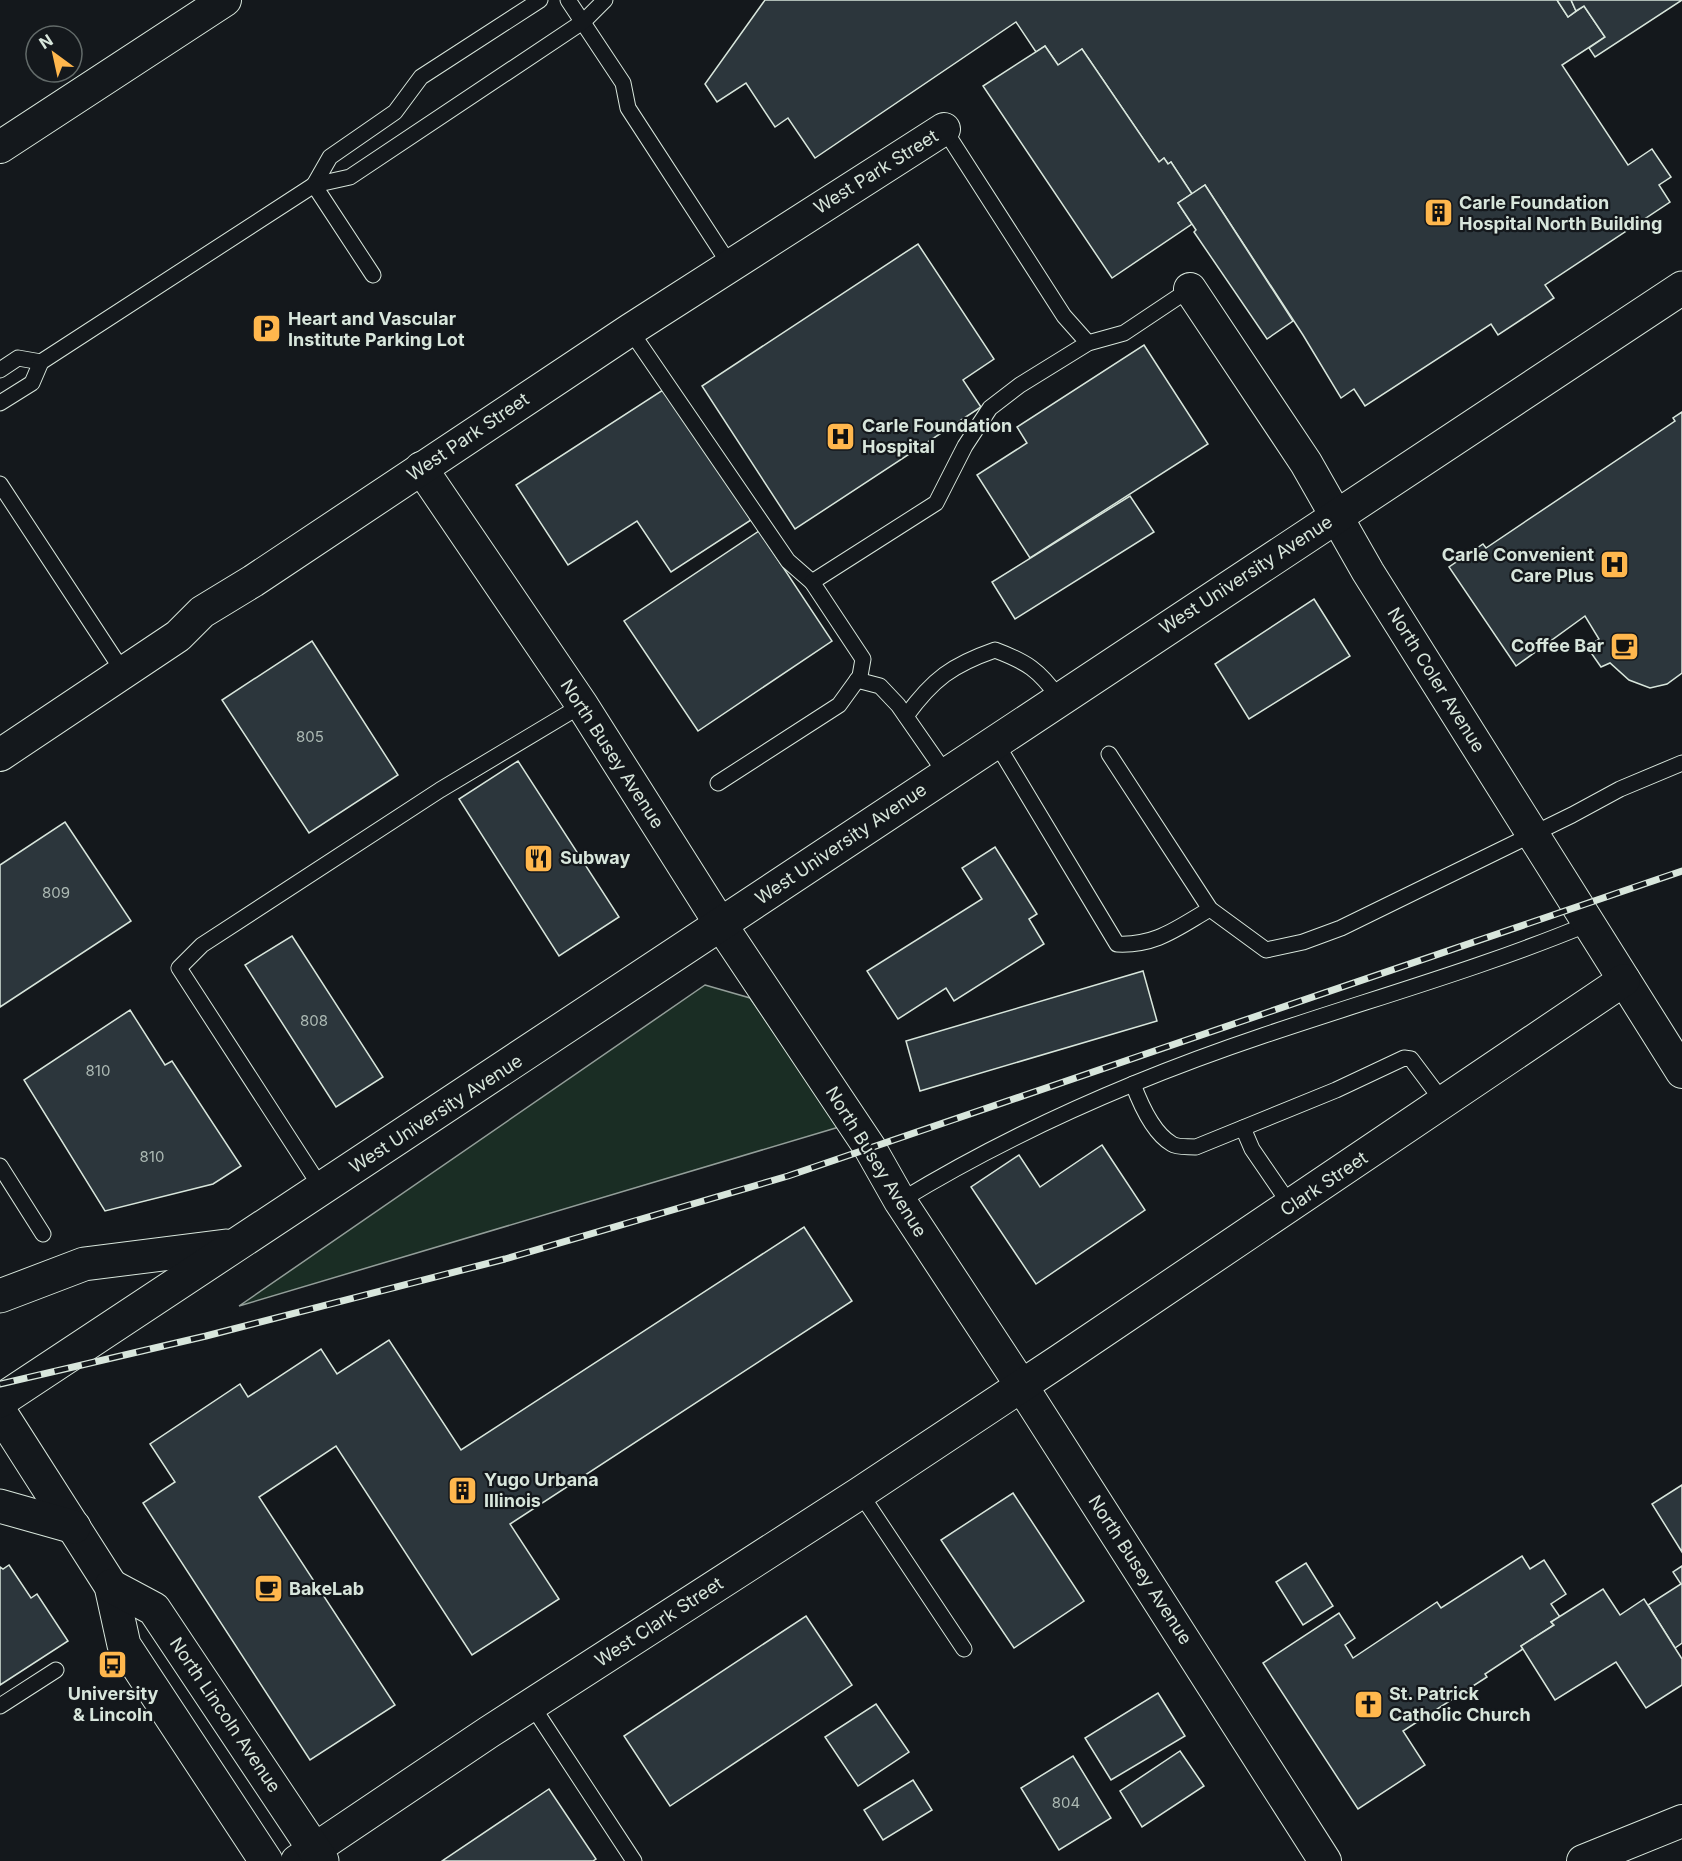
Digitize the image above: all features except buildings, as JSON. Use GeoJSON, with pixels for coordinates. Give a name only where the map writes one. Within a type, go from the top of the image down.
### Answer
{"type":"FeatureCollection","features":[{"type":"Feature","properties":{"kind":"main road","name":"West University Avenue"},"geometry":{"type":"LineString","coordinates":[[0,1401],[721,925],[1059,698],[1682,288]]}},
{"type":"Feature","properties":{"kind":"main road"},"geometry":{"type":"LineString","coordinates":[[0,1296],[84,1264],[234,1245]]}},
{"type":"Feature","properties":{"kind":"main road","name":"North Lincoln Avenue"},"geometry":{"type":"LineString","coordinates":[[0,1412],[111,1586],[124,1645],[266,1861]]}},
{"type":"Feature","properties":{"kind":"main road"},"geometry":{"type":"LineString","coordinates":[[0,1506],[74,1527]]}},
{"type":"Feature","properties":{"kind":"main road","name":"North Lincoln Avenue"},"geometry":{"type":"LineString","coordinates":[[111,1586],[154,1609],[311,1857]]}},
{"type":"Feature","properties":{"kind":"street"},"geometry":{"type":"LineString","coordinates":[[0,147],[225,0]]}},
{"type":"Feature","properties":{"kind":"street","name":"West Park Street"},"geometry":{"type":"LineString","coordinates":[[0,755],[178,636],[202,612],[263,574],[630,330],[945,129]]}},
{"type":"Feature","properties":{"kind":"street","name":"North Coler Avenue"},"geometry":{"type":"LineString","coordinates":[[1190,290],[1338,514],[1368,572],[1682,1071]]}},
{"type":"Feature","properties":{"kind":"street","name":"North Busey Avenue"},"geometry":{"type":"LineString","coordinates":[[421,468],[582,705],[721,925],[870,1148],[900,1201],[1021,1385],[1325,1861]]}},
{"type":"Feature","properties":{"kind":"street","name":"Clark Street"},"geometry":{"type":"LineString","coordinates":[[1021,1385],[1291,1206],[1624,980]]}},
{"type":"Feature","properties":{"kind":"street","name":"West Clark Street"},"geometry":{"type":"LineString","coordinates":[[311,1857],[531,1704],[860,1493],[1021,1385]]}},
{"type":"Feature","properties":{"kind":"street"},"geometry":{"type":"LineString","coordinates":[[1583,1861],[1682,1821]]}},
{"type":"Feature","properties":{"kind":"lane"},"geometry":{"type":"LineString","coordinates":[[314,185],[330,157],[395,112],[422,77],[540,0]]}},
{"type":"Feature","properties":{"kind":"lane"},"geometry":{"type":"LineString","coordinates":[[568,0],[623,82],[628,108],[730,265]]}},
{"type":"Feature","properties":{"kind":"lane"},"geometry":{"type":"LineString","coordinates":[[0,403],[32,383],[41,362],[314,185],[350,177],[584,21],[605,0]]}},
{"type":"Feature","properties":{"kind":"lane"},"geometry":{"type":"LineString","coordinates":[[945,129],[1064,316],[1088,343]]}},
{"type":"Feature","properties":{"kind":"lane"},"geometry":{"type":"LineString","coordinates":[[314,185],[373,275]]}},
{"type":"Feature","properties":{"kind":"lane"},"geometry":{"type":"LineString","coordinates":[[812,582],[936,503],[965,446],[990,408],[1020,385],[1088,343],[1124,333],[1190,290]]}},
{"type":"Feature","properties":{"kind":"lane"},"geometry":{"type":"LineString","coordinates":[[630,330],[788,561],[812,582],[864,659],[857,680],[839,705],[718,783]]}},
{"type":"Feature","properties":{"kind":"lane"},"geometry":{"type":"LineString","coordinates":[[0,370],[18,358],[41,362]]}},
{"type":"Feature","properties":{"kind":"lane"},"geometry":{"type":"LineString","coordinates":[[0,484],[123,673]]}},
{"type":"Feature","properties":{"kind":"lane"},"geometry":{"type":"LineString","coordinates":[[906,716],[925,690],[962,662],[995,650],[1026,662],[1044,677],[1059,698]]}},
{"type":"Feature","properties":{"kind":"lane"},"geometry":{"type":"LineString","coordinates":[[857,680],[880,686],[906,716],[946,774]]}},
{"type":"Feature","properties":{"kind":"lane"},"geometry":{"type":"LineString","coordinates":[[322,1189],[179,968],[202,945],[440,790],[582,705]]}},
{"type":"Feature","properties":{"kind":"lane"},"geometry":{"type":"LineString","coordinates":[[995,741],[1117,944],[1139,945],[1157,939],[1210,909]]}},
{"type":"Feature","properties":{"kind":"lane"},"geometry":{"type":"LineString","coordinates":[[1109,754],[1210,909],[1266,950],[1303,942],[1341,928],[1620,789],[1682,763]]}},
{"type":"Feature","properties":{"kind":"lane"},"geometry":{"type":"LineString","coordinates":[[900,1201],[940,1176],[1098,1097],[1260,1036],[1541,943],[1588,924]]}},
{"type":"Feature","properties":{"kind":"lane"},"geometry":{"type":"LineString","coordinates":[[1133,1084],[1140,1103],[1162,1135],[1173,1145],[1196,1147],[1336,1090],[1404,1058],[1411,1059],[1444,1103]]}},
{"type":"Feature","properties":{"kind":"lane"},"geometry":{"type":"LineString","coordinates":[[1243,1128],[1252,1149],[1291,1206]]}},
{"type":"Feature","properties":{"kind":"lane"},"geometry":{"type":"LineString","coordinates":[[0,1166],[43,1234]]}},
{"type":"Feature","properties":{"kind":"lane"},"geometry":{"type":"LineString","coordinates":[[860,1493],[964,1649]]}},
{"type":"Feature","properties":{"kind":"lane"},"geometry":{"type":"LineString","coordinates":[[0,1706],[56,1670]]}},
{"type":"Feature","properties":{"kind":"lane"},"geometry":{"type":"LineString","coordinates":[[531,1704],[634,1861]]}},
{"type":"Feature","properties":{"kind":"green space"},"geometry":{"type":"Polygon","coordinates":[[[705,985],[750,998],[839,1127],[239,1306],[705,985]]]}},
{"type":"Feature","properties":{"kind":"railway"},"geometry":{"type":"LineString","coordinates":[[0,1384],[206,1336],[505,1259],[788,1176],[1682,871]]}},
{"type":"Feature","properties":{"kind":"place","name":"Carle Foundation Hospital North Building"},"geometry":{"type":"Point","coordinates":[1438,213]}},
{"type":"Feature","properties":{"kind":"place","name":"Heart and Vascular Institute Parking Lot"},"geometry":{"type":"Point","coordinates":[267,329]}},
{"type":"Feature","properties":{"kind":"place","name":"Carle Foundation Hospital"},"geometry":{"type":"Point","coordinates":[841,436]}},
{"type":"Feature","properties":{"kind":"place","name":"Carle Convenient Care Plus"},"geometry":{"type":"Point","coordinates":[1615,565]}},
{"type":"Feature","properties":{"kind":"place","name":"Coffee Bar"},"geometry":{"type":"Point","coordinates":[1625,646]}},
{"type":"Feature","properties":{"kind":"place","name":"Subway"},"geometry":{"type":"Point","coordinates":[539,858]}},
{"type":"Feature","properties":{"kind":"place","name":"Yugo Urbana Illinois"},"geometry":{"type":"Point","coordinates":[463,1490]}},
{"type":"Feature","properties":{"kind":"place","name":"BakeLab"},"geometry":{"type":"Point","coordinates":[268,1589]}},
{"type":"Feature","properties":{"kind":"place","name":"University & Lincoln"},"geometry":{"type":"Point","coordinates":[113,1665]}},
{"type":"Feature","properties":{"kind":"place","name":"St. Patrick Catholic Church"},"geometry":{"type":"Point","coordinates":[1368,1704]}}]}
